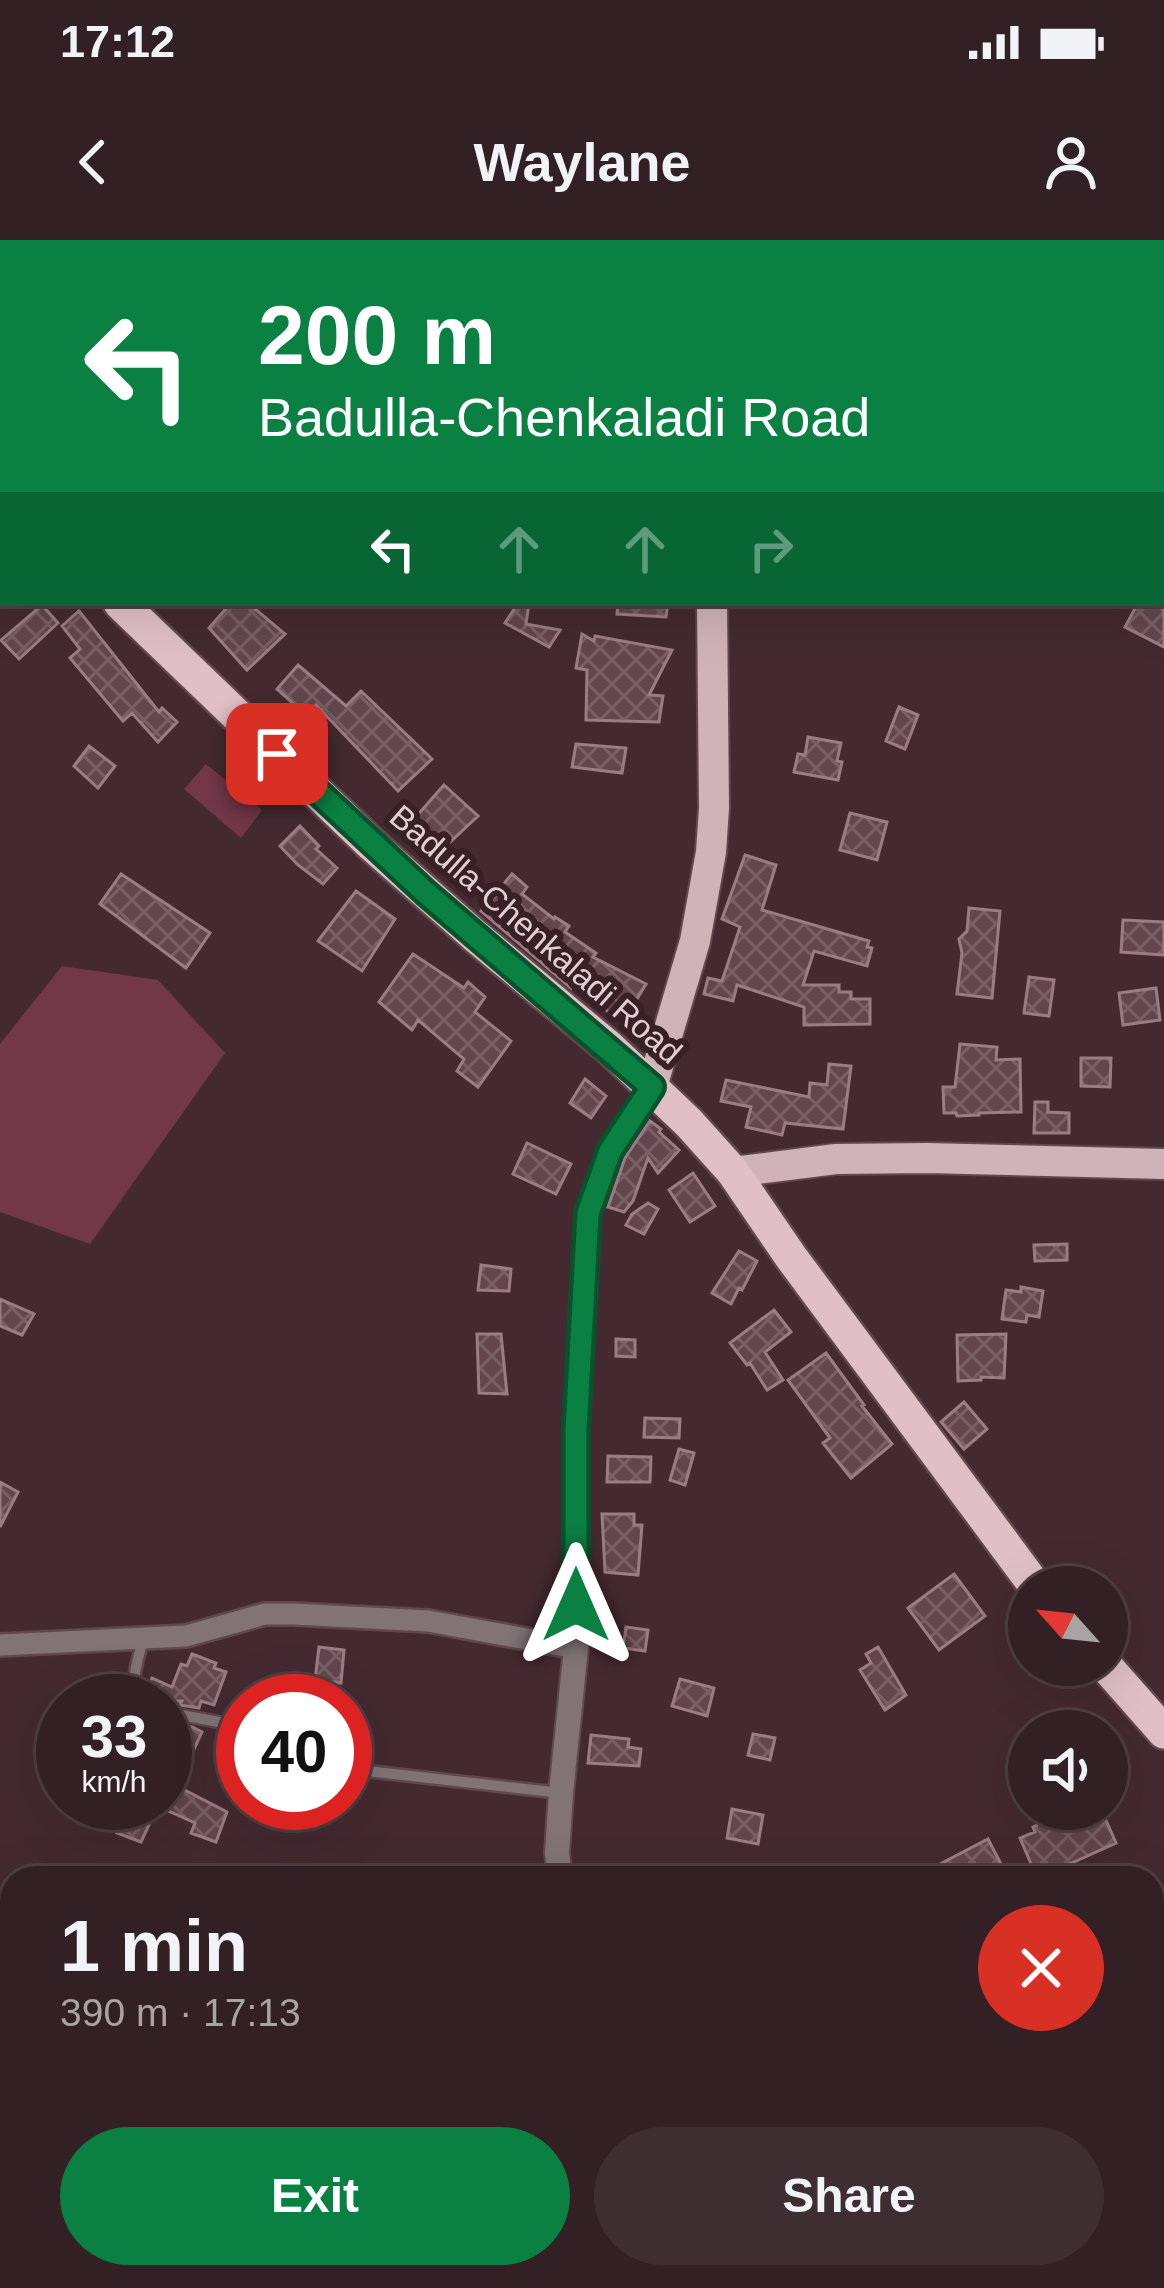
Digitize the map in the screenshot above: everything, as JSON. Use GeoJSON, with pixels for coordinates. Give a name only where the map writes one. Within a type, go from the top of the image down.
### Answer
{"type":"FeatureCollection","features":[{"type":"Feature","properties":{"kind":"highway","name":"Badulla-Chenkaladi Road"},"geometry":{"type":"LineString","coordinates":[[123,606],[372,845],[652,1087],[733,1172],[1020,1566]]}},
{"type":"Feature","properties":{"kind":"highway"},"geometry":{"type":"LineString","coordinates":[[1123,1686],[1164,1732]]}},
{"type":"Feature","properties":{"kind":"main road"},"geometry":{"type":"LineString","coordinates":[[652,1087],[695,941],[711,852],[712,606]]}},
{"type":"Feature","properties":{"kind":"main road"},"geometry":{"type":"LineString","coordinates":[[733,1172],[859,1159],[1164,1163]]}},
{"type":"Feature","properties":{"kind":"street"},"geometry":{"type":"LineString","coordinates":[[559,1866],[576,1648],[576,1430],[588,1213],[610,1151],[652,1087]]}},
{"type":"Feature","properties":{"kind":"street"},"geometry":{"type":"LineString","coordinates":[[0,1645],[186,1636],[265,1614],[294,1614],[428,1621],[576,1648]]}},
{"type":"Feature","properties":{"kind":"lane"},"geometry":{"type":"LineString","coordinates":[[136,1674],[143,1639]]}},
{"type":"Feature","properties":{"kind":"lane"},"geometry":{"type":"LineString","coordinates":[[372,1771],[561,1793]]}},
{"type":"Feature","properties":{"kind":"shaded area"},"geometry":{"type":"Polygon","coordinates":[[[206,764],[262,810],[241,838],[184,789],[206,764]]]}},
{"type":"Feature","properties":{"kind":"shaded area"},"geometry":{"type":"Polygon","coordinates":[[[62,966],[158,980],[225,1053],[90,1244],[0,1212],[0,1044],[62,966]]]}},
{"type":"Feature","properties":{"kind":"building"},"geometry":{"type":"Polygon","coordinates":[[[41,606],[58,623],[19,659],[1,640],[41,606]]]}},
{"type":"Feature","properties":{"kind":"building"},"geometry":{"type":"Polygon","coordinates":[[[228,606],[252,606],[285,634],[247,670],[209,628],[228,606]]]}},
{"type":"Feature","properties":{"kind":"building"},"geometry":{"type":"Polygon","coordinates":[[[516,606],[529,606],[526,624],[560,630],[549,647],[505,623],[516,606]]]}},
{"type":"Feature","properties":{"kind":"building"},"geometry":{"type":"Polygon","coordinates":[[[618,606],[668,606],[666,617],[617,614],[618,606]]]}},
{"type":"Feature","properties":{"kind":"building"},"geometry":{"type":"Polygon","coordinates":[[[1136,606],[1164,606],[1164,647],[1125,627],[1136,606]]]}},
{"type":"Feature","properties":{"kind":"building"},"geometry":{"type":"Polygon","coordinates":[[[79,611],[159,712],[162,708],[177,722],[158,742],[132,713],[123,721],[70,658],[80,649],[62,626],[79,611]]]}},
{"type":"Feature","properties":{"kind":"building"},"geometry":{"type":"Polygon","coordinates":[[[582,634],[594,641],[595,636],[672,650],[649,695],[663,696],[659,722],[586,720],[587,670],[576,668],[582,634]]]}},
{"type":"Feature","properties":{"kind":"building"},"geometry":{"type":"Polygon","coordinates":[[[298,665],[346,706],[361,691],[432,759],[398,791],[316,705],[306,715],[277,689],[298,665]]]}},
{"type":"Feature","properties":{"kind":"building"},"geometry":{"type":"Polygon","coordinates":[[[899,707],[918,715],[905,749],[886,741],[899,707]]]}},
{"type":"Feature","properties":{"kind":"building"},"geometry":{"type":"Polygon","coordinates":[[[808,737],[841,743],[838,780],[794,772],[798,754],[805,755],[808,737]]]}},
{"type":"Feature","properties":{"kind":"building"},"geometry":{"type":"Polygon","coordinates":[[[576,744],[626,748],[622,773],[572,767],[576,744]]]}},
{"type":"Feature","properties":{"kind":"building"},"geometry":{"type":"Polygon","coordinates":[[[89,746],[115,766],[98,788],[74,766],[89,746]]]}},
{"type":"Feature","properties":{"kind":"building"},"geometry":{"type":"Polygon","coordinates":[[[444,785],[478,816],[433,858],[407,827],[444,785]]]}},
{"type":"Feature","properties":{"kind":"building"},"geometry":{"type":"Polygon","coordinates":[[[850,813],[887,822],[877,860],[840,850],[850,813]]]}},
{"type":"Feature","properties":{"kind":"building"},"geometry":{"type":"Polygon","coordinates":[[[300,826],[337,868],[323,884],[280,846],[300,826]]]}},
{"type":"Feature","properties":{"kind":"building"},"geometry":{"type":"Polygon","coordinates":[[[745,855],[776,865],[762,910],[869,941],[867,966],[814,951],[803,985],[839,985],[839,992],[851,992],[851,999],[870,999],[870,1024],[804,1025],[804,1007],[737,985],[733,1001],[704,994],[708,978],[722,981],[740,927],[722,919],[745,855]]]}},
{"type":"Feature","properties":{"kind":"building"},"geometry":{"type":"Polygon","coordinates":[[[121,874],[210,933],[186,968],[100,904],[121,874]]]}},
{"type":"Feature","properties":{"kind":"building"},"geometry":{"type":"Polygon","coordinates":[[[512,874],[527,887],[522,894],[569,926],[565,932],[596,953],[593,957],[646,984],[623,1022],[571,988],[481,911],[512,874]]]}},
{"type":"Feature","properties":{"kind":"building"},"geometry":{"type":"Polygon","coordinates":[[[356,891],[395,919],[362,971],[318,941],[356,891]]]}},
{"type":"Feature","properties":{"kind":"building"},"geometry":{"type":"Polygon","coordinates":[[[969,908],[1000,911],[992,998],[957,994],[959,939],[967,931],[969,908]]]}},
{"type":"Feature","properties":{"kind":"building"},"geometry":{"type":"Polygon","coordinates":[[[1123,920],[1164,922],[1164,955],[1121,952],[1123,920]]]}},
{"type":"Feature","properties":{"kind":"building"},"geometry":{"type":"Polygon","coordinates":[[[413,954],[464,988],[468,982],[485,997],[475,1012],[511,1041],[478,1087],[457,1071],[464,1059],[418,1020],[412,1030],[379,1002],[413,954]]]}},
{"type":"Feature","properties":{"kind":"building"},"geometry":{"type":"Polygon","coordinates":[[[1029,977],[1054,980],[1049,1016],[1024,1013],[1029,977]]]}},
{"type":"Feature","properties":{"kind":"building"},"geometry":{"type":"Polygon","coordinates":[[[1156,988],[1160,1020],[1123,1025],[1119,993],[1156,988]]]}},
{"type":"Feature","properties":{"kind":"building"},"geometry":{"type":"Polygon","coordinates":[[[960,1044],[997,1047],[996,1060],[1020,1059],[1021,1112],[944,1113],[943,1087],[955,1087],[960,1044]]]}},
{"type":"Feature","properties":{"kind":"building"},"geometry":{"type":"Polygon","coordinates":[[[1081,1058],[1111,1058],[1110,1087],[1081,1086],[1081,1058]]]}},
{"type":"Feature","properties":{"kind":"building"},"geometry":{"type":"Polygon","coordinates":[[[829,1064],[851,1066],[843,1129],[785,1123],[782,1135],[746,1127],[751,1107],[721,1101],[726,1080],[809,1097],[810,1083],[827,1085],[829,1064]]]}},
{"type":"Feature","properties":{"kind":"building"},"geometry":{"type":"Polygon","coordinates":[[[585,1079],[606,1096],[591,1118],[570,1103],[585,1079]]]}},
{"type":"Feature","properties":{"kind":"building"},"geometry":{"type":"Polygon","coordinates":[[[1035,1102],[1048,1102],[1048,1112],[1069,1113],[1069,1133],[1034,1133],[1035,1102]]]}},
{"type":"Feature","properties":{"kind":"building"},"geometry":{"type":"Polygon","coordinates":[[[650,1121],[679,1150],[658,1173],[648,1158],[633,1201],[624,1212],[608,1207],[625,1158],[650,1121]]]}},
{"type":"Feature","properties":{"kind":"building"},"geometry":{"type":"Polygon","coordinates":[[[527,1143],[571,1164],[556,1194],[513,1174],[527,1143]]]}},
{"type":"Feature","properties":{"kind":"building"},"geometry":{"type":"Polygon","coordinates":[[[693,1173],[715,1206],[690,1222],[669,1190],[693,1173]]]}},
{"type":"Feature","properties":{"kind":"building"},"geometry":{"type":"Polygon","coordinates":[[[648,1203],[658,1209],[644,1234],[626,1225],[648,1203]]]}},
{"type":"Feature","properties":{"kind":"building"},"geometry":{"type":"Polygon","coordinates":[[[1067,1244],[1067,1260],[1035,1261],[1034,1245],[1067,1244]]]}},
{"type":"Feature","properties":{"kind":"building"},"geometry":{"type":"Polygon","coordinates":[[[739,1251],[757,1261],[731,1304],[712,1293],[739,1251]]]}},
{"type":"Feature","properties":{"kind":"building"},"geometry":{"type":"Polygon","coordinates":[[[481,1265],[511,1269],[509,1291],[478,1290],[481,1265]]]}},
{"type":"Feature","properties":{"kind":"building"},"geometry":{"type":"Polygon","coordinates":[[[1021,1287],[1043,1291],[1039,1317],[1027,1315],[1026,1322],[1002,1319],[1006,1290],[1021,1292],[1021,1287]]]}},
{"type":"Feature","properties":{"kind":"building"},"geometry":{"type":"Polygon","coordinates":[[[0,1299],[34,1314],[22,1335],[0,1326],[0,1299]]]}},
{"type":"Feature","properties":{"kind":"building"},"geometry":{"type":"Polygon","coordinates":[[[774,1310],[791,1332],[765,1352],[783,1380],[767,1390],[730,1343],[774,1310]]]}},
{"type":"Feature","properties":{"kind":"building"},"geometry":{"type":"Polygon","coordinates":[[[477,1334],[501,1334],[507,1394],[479,1393],[477,1334]]]}},
{"type":"Feature","properties":{"kind":"building"},"geometry":{"type":"Polygon","coordinates":[[[1006,1334],[1004,1378],[958,1381],[957,1335],[1006,1334]]]}},
{"type":"Feature","properties":{"kind":"building"},"geometry":{"type":"Polygon","coordinates":[[[616,1339],[635,1340],[635,1357],[616,1356],[616,1339]]]}},
{"type":"Feature","properties":{"kind":"building"},"geometry":{"type":"Polygon","coordinates":[[[826,1353],[892,1444],[851,1478],[823,1443],[830,1438],[788,1380],[826,1353]]]}},
{"type":"Feature","properties":{"kind":"building"},"geometry":{"type":"Polygon","coordinates":[[[964,1402],[987,1429],[964,1449],[941,1422],[964,1402]]]}},
{"type":"Feature","properties":{"kind":"building"},"geometry":{"type":"Polygon","coordinates":[[[645,1418],[680,1419],[679,1438],[644,1437],[645,1418]]]}},
{"type":"Feature","properties":{"kind":"building"},"geometry":{"type":"Polygon","coordinates":[[[679,1449],[694,1453],[685,1485],[670,1480],[679,1449]]]}},
{"type":"Feature","properties":{"kind":"building"},"geometry":{"type":"Polygon","coordinates":[[[608,1456],[651,1457],[650,1482],[607,1482],[608,1456]]]}},
{"type":"Feature","properties":{"kind":"building"},"geometry":{"type":"Polygon","coordinates":[[[0,1482],[18,1492],[0,1527],[0,1482]]]}},
{"type":"Feature","properties":{"kind":"building"},"geometry":{"type":"Polygon","coordinates":[[[602,1514],[634,1514],[634,1525],[642,1525],[638,1575],[605,1572],[602,1514]]]}},
{"type":"Feature","properties":{"kind":"building"},"geometry":{"type":"Polygon","coordinates":[[[954,1574],[985,1616],[939,1650],[908,1608],[954,1574]]]}},
{"type":"Feature","properties":{"kind":"building"},"geometry":{"type":"Polygon","coordinates":[[[626,1627],[648,1630],[645,1651],[623,1648],[626,1627]]]}},
{"type":"Feature","properties":{"kind":"building"},"geometry":{"type":"Polygon","coordinates":[[[319,1647],[344,1650],[342,1674],[316,1674],[319,1647]]]}},
{"type":"Feature","properties":{"kind":"building"},"geometry":{"type":"Polygon","coordinates":[[[878,1647],[906,1695],[885,1710],[860,1670],[871,1663],[866,1654],[878,1647]]]}},
{"type":"Feature","properties":{"kind":"building"},"geometry":{"type":"Polygon","coordinates":[[[192,1654],[226,1672],[216,1674],[214,1705],[201,1701],[199,1708],[192,1707],[192,1674],[177,1674],[181,1664],[187,1666],[192,1654]]]}},
{"type":"Feature","properties":{"kind":"building"},"geometry":{"type":"Polygon","coordinates":[[[680,1679],[714,1688],[707,1716],[672,1706],[680,1679]]]}},
{"type":"Feature","properties":{"kind":"building"},"geometry":{"type":"Polygon","coordinates":[[[192,1727],[202,1732],[192,1754],[192,1727]]]}},
{"type":"Feature","properties":{"kind":"building"},"geometry":{"type":"Polygon","coordinates":[[[753,1734],[775,1738],[770,1760],[748,1755],[753,1734]]]}},
{"type":"Feature","properties":{"kind":"building"},"geometry":{"type":"Polygon","coordinates":[[[591,1735],[629,1739],[628,1747],[641,1749],[639,1766],[588,1763],[591,1735]]]}},
{"type":"Feature","properties":{"kind":"building"},"geometry":{"type":"Polygon","coordinates":[[[192,1794],[216,1806],[216,1830],[220,1830],[216,1842],[191,1833],[195,1823],[192,1794]]]}},
{"type":"Feature","properties":{"kind":"building"},"geometry":{"type":"Polygon","coordinates":[[[732,1809],[763,1815],[758,1844],[727,1838],[732,1809]]]}},
{"type":"Feature","properties":{"kind":"building"},"geometry":{"type":"Polygon","coordinates":[[[118,1830],[147,1830],[141,1842],[118,1830]]]}},
{"type":"Feature","properties":{"kind":"building"},"geometry":{"type":"Polygon","coordinates":[[[1110,1830],[1116,1843],[1065,1866],[1032,1866],[1020,1838],[1035,1832],[1110,1830]]]}},
{"type":"Feature","properties":{"kind":"building"},"geometry":{"type":"Polygon","coordinates":[[[988,1839],[1002,1866],[936,1866],[988,1839]]]}},
{"type":"Feature","properties":{"kind":"route"},"geometry":{"type":"LineString","coordinates":[[277,754],[426,893],[652,1087],[610,1151],[588,1213],[576,1430],[576,1605]]}}]}
